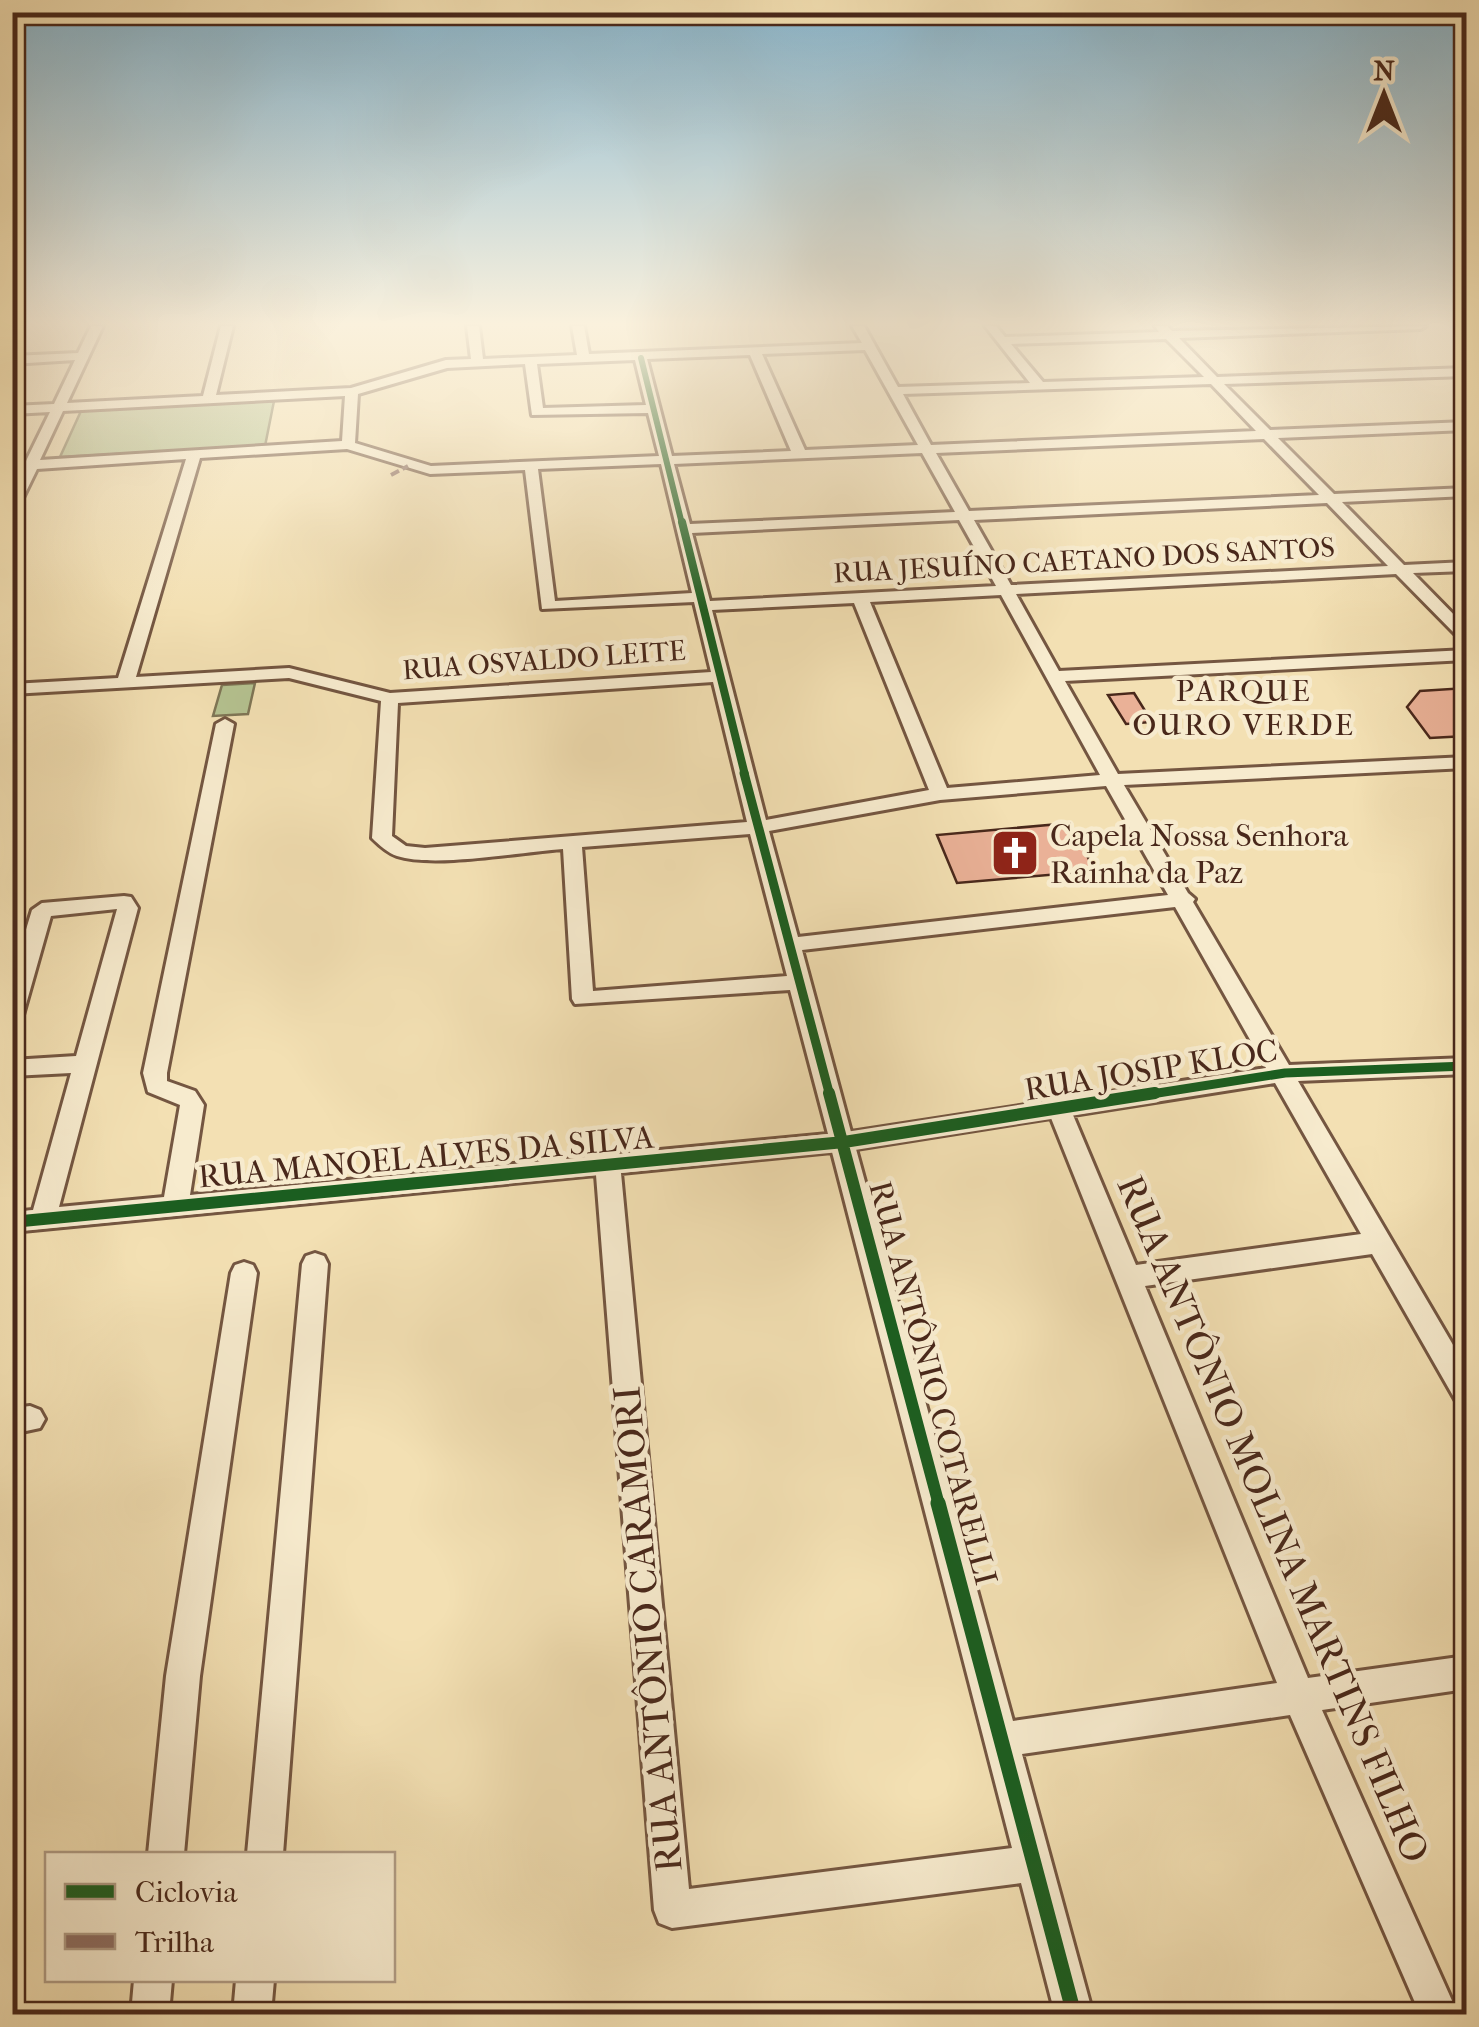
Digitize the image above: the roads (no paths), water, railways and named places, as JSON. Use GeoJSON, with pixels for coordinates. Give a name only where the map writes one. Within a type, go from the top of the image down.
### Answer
{"type":"FeatureCollection","features":[{"type":"Feature","properties":{"kind":"street"},"geometry":{"type":"LineString","coordinates":[[12,506],[54,421]]}},
{"type":"Feature","properties":{"kind":"street"},"geometry":{"type":"LineString","coordinates":[[348,446],[350,421]]}},
{"type":"Feature","properties":{"kind":"street","name":"RUA ANTÔNIO COTARELLI"},"geometry":{"type":"LineString","coordinates":[[657,421],[758,828],[1074,2014]]}},
{"type":"Feature","properties":{"kind":"street"},"geometry":{"type":"LineString","coordinates":[[785,421],[800,455]]}},
{"type":"Feature","properties":{"kind":"street"},"geometry":{"type":"LineString","coordinates":[[912,421],[1112,780],[1185,899],[1466,1392]]}},
{"type":"Feature","properties":{"kind":"street"},"geometry":{"type":"LineString","coordinates":[[1255,421],[1466,636]]}},
{"type":"Feature","properties":{"kind":"street"},"geometry":{"type":"LineString","coordinates":[[12,466],[348,446],[392,468],[430,470],[1466,426]]}},
{"type":"Feature","properties":{"kind":"street"},"geometry":{"type":"LineString","coordinates":[[126,681],[194,455]]}},
{"type":"Feature","properties":{"kind":"street","name":"RUA JESUÍNO CAETANO DOS SANTOS"},"geometry":{"type":"LineString","coordinates":[[531,465],[548,606],[860,597],[1466,566]]}},
{"type":"Feature","properties":{"kind":"street"},"geometry":{"type":"LineString","coordinates":[[686,529],[1466,492]]}},
{"type":"Feature","properties":{"kind":"street"},"geometry":{"type":"LineString","coordinates":[[860,597],[940,794]]}},
{"type":"Feature","properties":{"kind":"street"},"geometry":{"type":"LineString","coordinates":[[1057,676],[1466,655]]}},
{"type":"Feature","properties":{"kind":"street","name":"RUA OSVALDO LEITE"},"geometry":{"type":"LineString","coordinates":[[12,689],[288,673],[390,698],[722,676]]}},
{"type":"Feature","properties":{"kind":"street"},"geometry":{"type":"LineString","coordinates":[[390,698],[382,838],[400,851],[425,854],[758,828],[940,794],[1112,780],[1466,762]]}},
{"type":"Feature","properties":{"kind":"street"},"geometry":{"type":"LineString","coordinates":[[175,1206],[192,1104],[186,1097],[156,1086],[155,1073],[226,724]]}},
{"type":"Feature","properties":{"kind":"street"},"geometry":{"type":"LineString","coordinates":[[572,842],[583,1000],[799,982]]}},
{"type":"Feature","properties":{"kind":"street"},"geometry":{"type":"LineString","coordinates":[[789,945],[1185,899]]}},
{"type":"Feature","properties":{"kind":"street"},"geometry":{"type":"LineString","coordinates":[[12,1015],[42,910],[124,902],[128,908],[43,1219]]}},
{"type":"Feature","properties":{"kind":"street"},"geometry":{"type":"LineString","coordinates":[[12,1068],[87,1064]]}},
{"type":"Feature","properties":{"kind":"street","name":"RUA JOSIP KLOC"},"geometry":{"type":"LineString","coordinates":[[844,1142],[1285,1073],[1466,1066]]}},
{"type":"Feature","properties":{"kind":"street","name":"RUA ANTÔNIO MOLINA MARTINS FILHO"},"geometry":{"type":"LineString","coordinates":[[1059,1109],[1298,1694],[1439,2014]]}},
{"type":"Feature","properties":{"kind":"street","name":"RUA MANOEL ALVES DA SILVA"},"geometry":{"type":"LineString","coordinates":[[12,1222],[844,1142]]}},
{"type":"Feature","properties":{"kind":"street","name":"RUA ANTÔNIO CARAMORI"},"geometry":{"type":"LineString","coordinates":[[608,1165],[672,1910],[1034,1863]]}},
{"type":"Feature","properties":{"kind":"street"},"geometry":{"type":"LineString","coordinates":[[1128,1277],[1381,1242]]}},
{"type":"Feature","properties":{"kind":"street"},"geometry":{"type":"LineString","coordinates":[[265,1852],[315,1264]]}},
{"type":"Feature","properties":{"kind":"street"},"geometry":{"type":"LineString","coordinates":[[166,1852],[183,1676],[244,1273]]}},
{"type":"Feature","properties":{"kind":"street"},"geometry":{"type":"LineString","coordinates":[[1001,1740],[1466,1672]]}},
{"type":"Feature","properties":{"kind":"street"},"geometry":{"type":"LineString","coordinates":[[150,2014],[154,1982]]}},
{"type":"Feature","properties":{"kind":"street"},"geometry":{"type":"LineString","coordinates":[[252,2014],[255,1982]]}},
{"type":"Feature","properties":{"kind":"place","name":"Capela Nossa Senhora Rainha da Paz"},"geometry":{"type":"Point","coordinates":[1015,853]}},
{"type":"Feature","properties":{"kind":"district","name":"PARQUE OURO VERDE"},"geometry":{"type":"Point","coordinates":[1244,708]}}]}
